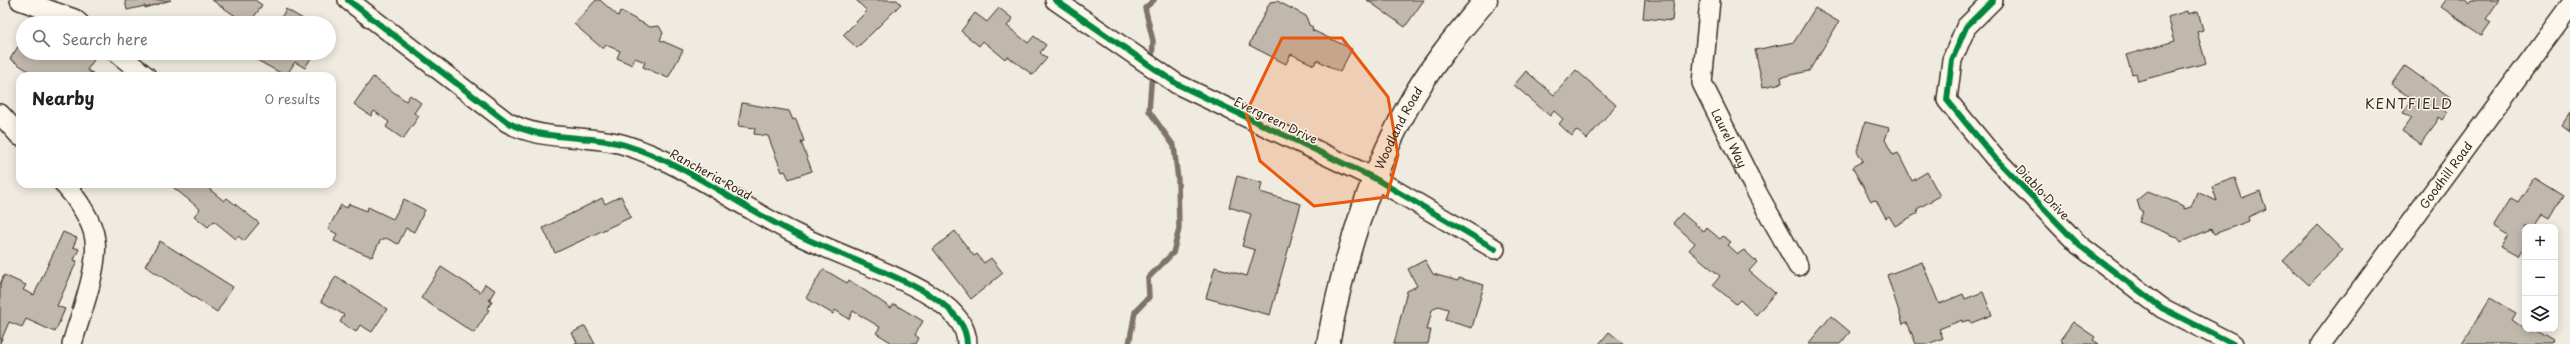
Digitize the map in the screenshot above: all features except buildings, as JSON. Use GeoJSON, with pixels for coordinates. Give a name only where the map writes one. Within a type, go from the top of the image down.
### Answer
{"type":"FeatureCollection","features":[{"type":"Feature","properties":{"kind":"street"},"geometry":{"type":"LineString","coordinates":[[20,0],[65,16]]}},
{"type":"Feature","properties":{"kind":"street","name":"Rancheria Road"},"geometry":{"type":"LineString","coordinates":[[348,0],[507,122],[521,130],[547,136],[623,145],[667,160],[795,234],[880,271],[934,298],[961,323],[967,335],[967,344]]}},
{"type":"Feature","properties":{"kind":"street","name":"Evergreen Drive"},"geometry":{"type":"LineString","coordinates":[[1055,0],[1177,84],[1374,178],[1495,249]]}},
{"type":"Feature","properties":{"kind":"street","name":"Woodland Road"},"geometry":{"type":"LineString","coordinates":[[1328,344],[1334,312],[1374,178],[1406,109],[1454,37],[1486,0]]}},
{"type":"Feature","properties":{"kind":"street","name":"Laurel Way"},"geometry":{"type":"LineString","coordinates":[[1710,0],[1702,83],[1755,189],[1798,266]]}},
{"type":"Feature","properties":{"kind":"street","name":"Diablo Drive"},"geometry":{"type":"LineString","coordinates":[[1993,0],[1966,27],[1952,60],[1947,100],[1994,157],[2079,245],[2162,308],[2233,344]]}},
{"type":"Feature","properties":{"kind":"street","name":"Goodhill Road"},"geometry":{"type":"LineString","coordinates":[[2321,344],[2570,6]]}},
{"type":"Feature","properties":{"kind":"street"},"geometry":{"type":"LineString","coordinates":[[126,60],[141,72]]}},
{"type":"Feature","properties":{"kind":"street"},"geometry":{"type":"LineString","coordinates":[[0,114],[16,132]]}},
{"type":"Feature","properties":{"kind":"street"},"geometry":{"type":"LineString","coordinates":[[68,188],[79,200],[95,239],[91,280],[72,344]]}},
{"type":"Feature","properties":{"kind":"highlighted area"},"geometry":{"type":"Polygon","coordinates":[[[1282,38],[1342,38],[1388,97],[1398,155],[1387,197],[1314,206],[1260,161],[1246,113],[1282,38]]]}},
{"type":"Feature","properties":{"kind":"waterway"},"geometry":{"type":"LineString","coordinates":[[1152,63],[1153,41],[1145,8],[1154,0]]}},
{"type":"Feature","properties":{"kind":"waterway"},"geometry":{"type":"LineString","coordinates":[[1129,344],[1135,312],[1149,297],[1148,278],[1173,253],[1179,229],[1178,180],[1174,146],[1149,111],[1152,72]]}},
{"type":"Feature","properties":{"kind":"cycle path"},"geometry":{"type":"LineString","coordinates":[[348,0],[507,122],[521,129],[536,133],[610,141],[648,153],[670,163],[796,234],[883,271],[933,297],[951,311],[961,323],[967,344]]}},
{"type":"Feature","properties":{"kind":"cycle path"},"geometry":{"type":"LineString","coordinates":[[1055,0],[1177,84],[1374,178],[1495,249]]}},
{"type":"Feature","properties":{"kind":"cycle path"},"geometry":{"type":"LineString","coordinates":[[1993,0],[1966,27],[1952,60],[1947,100],[1994,157],[2079,245],[2162,308],[2233,344]]}},
{"type":"Feature","properties":{"kind":"district","name":"KENTFIELD"},"geometry":{"type":"Point","coordinates":[2409,103]}}]}
